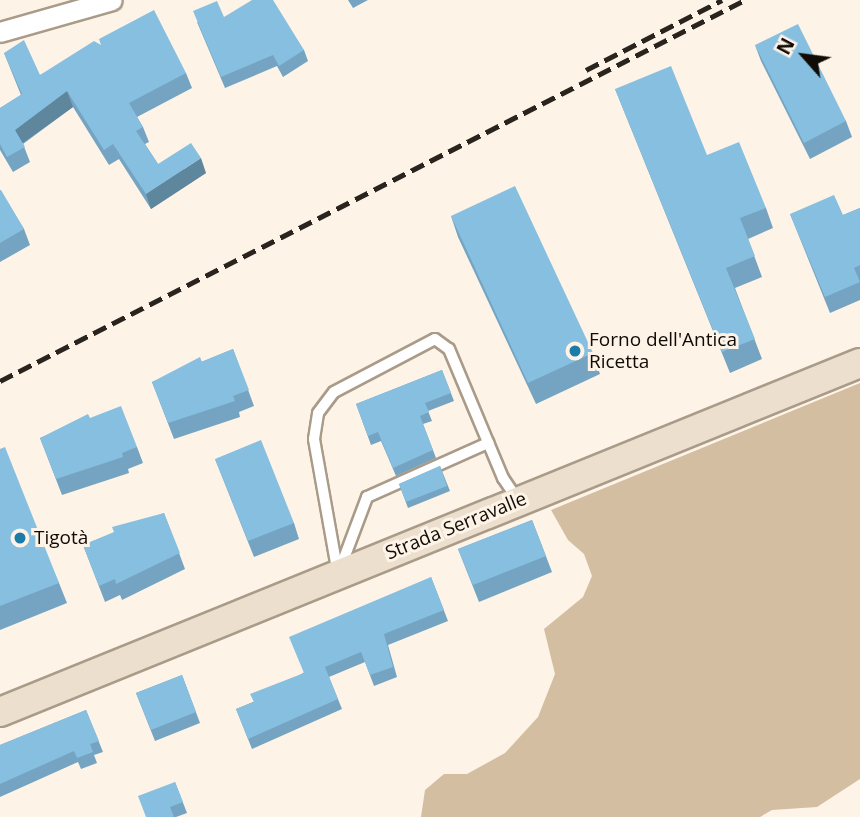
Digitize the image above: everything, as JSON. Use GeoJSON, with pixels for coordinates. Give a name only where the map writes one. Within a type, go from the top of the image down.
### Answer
{"type":"FeatureCollection","features":[{"type":"Feature","properties":{"kind":"main road","name":"Strada Serravalle"},"geometry":{"type":"LineString","coordinates":[[0,712],[860,363]]}},
{"type":"Feature","properties":{"kind":"street"},"geometry":{"type":"LineString","coordinates":[[0,32],[73,5],[112,0]]}},
{"type":"Feature","properties":{"kind":"lane"},"geometry":{"type":"LineString","coordinates":[[338,574],[314,439],[318,413],[334,392],[435,339],[449,349],[488,443],[518,500]]}},
{"type":"Feature","properties":{"kind":"lane"},"geometry":{"type":"LineString","coordinates":[[338,574],[367,498],[488,443]]}},
{"type":"Feature","properties":{"kind":"shaded area"},"geometry":{"type":"Polygon","coordinates":[[[860,383],[860,779],[817,807],[772,810],[760,817],[421,817],[425,790],[444,774],[467,774],[505,753],[538,717],[555,674],[544,629],[583,597],[592,576],[584,554],[568,540],[551,510],[860,383]]]}},
{"type":"Feature","properties":{"kind":"building"},"geometry":{"type":"Polygon","coordinates":[[[252,0],[273,0],[304,50],[279,66],[273,55],[221,77],[193,11],[217,1],[224,17],[252,0]]]}},
{"type":"Feature","properties":{"kind":"building"},"geometry":{"type":"Polygon","coordinates":[[[154,10],[186,73],[129,103],[143,127],[136,131],[158,164],[191,143],[201,158],[146,194],[113,144],[104,150],[67,91],[15,130],[25,147],[7,157],[0,144],[0,108],[22,94],[4,53],[24,40],[40,75],[94,41],[101,45],[99,39],[154,10]]]}},
{"type":"Feature","properties":{"kind":"building"},"geometry":{"type":"Polygon","coordinates":[[[798,24],[846,121],[804,143],[755,45],[798,24]]]}},
{"type":"Feature","properties":{"kind":"building"},"geometry":{"type":"Polygon","coordinates":[[[671,66],[707,155],[739,142],[766,208],[740,218],[755,256],[726,268],[755,339],[722,352],[615,89],[671,66]]]}},
{"type":"Feature","properties":{"kind":"building"},"geometry":{"type":"Polygon","coordinates":[[[515,186],[593,353],[528,383],[451,216],[515,186]]]}},
{"type":"Feature","properties":{"kind":"building"},"geometry":{"type":"Polygon","coordinates":[[[0,190],[24,229],[0,243],[0,190]]]}},
{"type":"Feature","properties":{"kind":"building"},"geometry":{"type":"Polygon","coordinates":[[[834,195],[843,215],[860,208],[860,265],[854,268],[860,282],[825,297],[790,214],[834,195]]]}},
{"type":"Feature","properties":{"kind":"building"},"geometry":{"type":"Polygon","coordinates":[[[233,349],[249,390],[233,396],[235,401],[168,423],[152,382],[200,357],[202,362],[233,349]]]}},
{"type":"Feature","properties":{"kind":"building"},"geometry":{"type":"Polygon","coordinates":[[[442,370],[451,393],[425,403],[429,412],[420,416],[433,450],[393,468],[378,432],[368,436],[356,404],[442,370]]]}},
{"type":"Feature","properties":{"kind":"building"},"geometry":{"type":"Polygon","coordinates":[[[121,406],[137,447],[122,453],[123,457],[56,479],[40,438],[88,414],[90,418],[121,406]]]}},
{"type":"Feature","properties":{"kind":"building"},"geometry":{"type":"Polygon","coordinates":[[[261,440],[294,523],[248,541],[215,459],[261,440]]]}},
{"type":"Feature","properties":{"kind":"building","name":"Tigotà"},"geometry":{"type":"Polygon","coordinates":[[[5,447],[59,583],[0,606],[0,449],[5,447]]]}},
{"type":"Feature","properties":{"kind":"building"},"geometry":{"type":"Polygon","coordinates":[[[440,466],[447,486],[406,502],[399,484],[440,466]]]}},
{"type":"Feature","properties":{"kind":"building"},"geometry":{"type":"Polygon","coordinates":[[[164,513],[180,553],[116,584],[115,579],[99,586],[83,545],[114,532],[112,527],[164,513]]]}},
{"type":"Feature","properties":{"kind":"building"},"geometry":{"type":"Polygon","coordinates":[[[532,520],[546,556],[473,585],[458,549],[532,520]]]}},
{"type":"Feature","properties":{"kind":"building"},"geometry":{"type":"Polygon","coordinates":[[[431,577],[444,610],[384,634],[393,667],[370,675],[361,652],[325,667],[338,699],[248,739],[236,709],[254,702],[250,694],[304,673],[289,637],[431,577]]]}},
{"type":"Feature","properties":{"kind":"building"},"geometry":{"type":"Polygon","coordinates":[[[182,675],[196,712],[151,730],[136,693],[182,675]]]}},
{"type":"Feature","properties":{"kind":"building"},"geometry":{"type":"Polygon","coordinates":[[[86,710],[99,741],[90,744],[93,752],[77,758],[74,751],[0,784],[0,745],[86,710]]]}},
{"type":"Feature","properties":{"kind":"building"},"geometry":{"type":"Polygon","coordinates":[[[175,782],[183,802],[170,807],[174,817],[146,817],[138,796],[175,782]]]}},
{"type":"Feature","properties":{"kind":"railway"},"geometry":{"type":"LineString","coordinates":[[586,70],[722,0]]}},
{"type":"Feature","properties":{"kind":"railway"},"geometry":{"type":"LineString","coordinates":[[0,381],[745,0]]}},
{"type":"Feature","properties":{"kind":"place","name":"Forno dell'Antica Ricetta"},"geometry":{"type":"Point","coordinates":[575,351]}},
{"type":"Feature","properties":{"kind":"place","name":"Tigotà"},"geometry":{"type":"Point","coordinates":[20,538]}}]}
